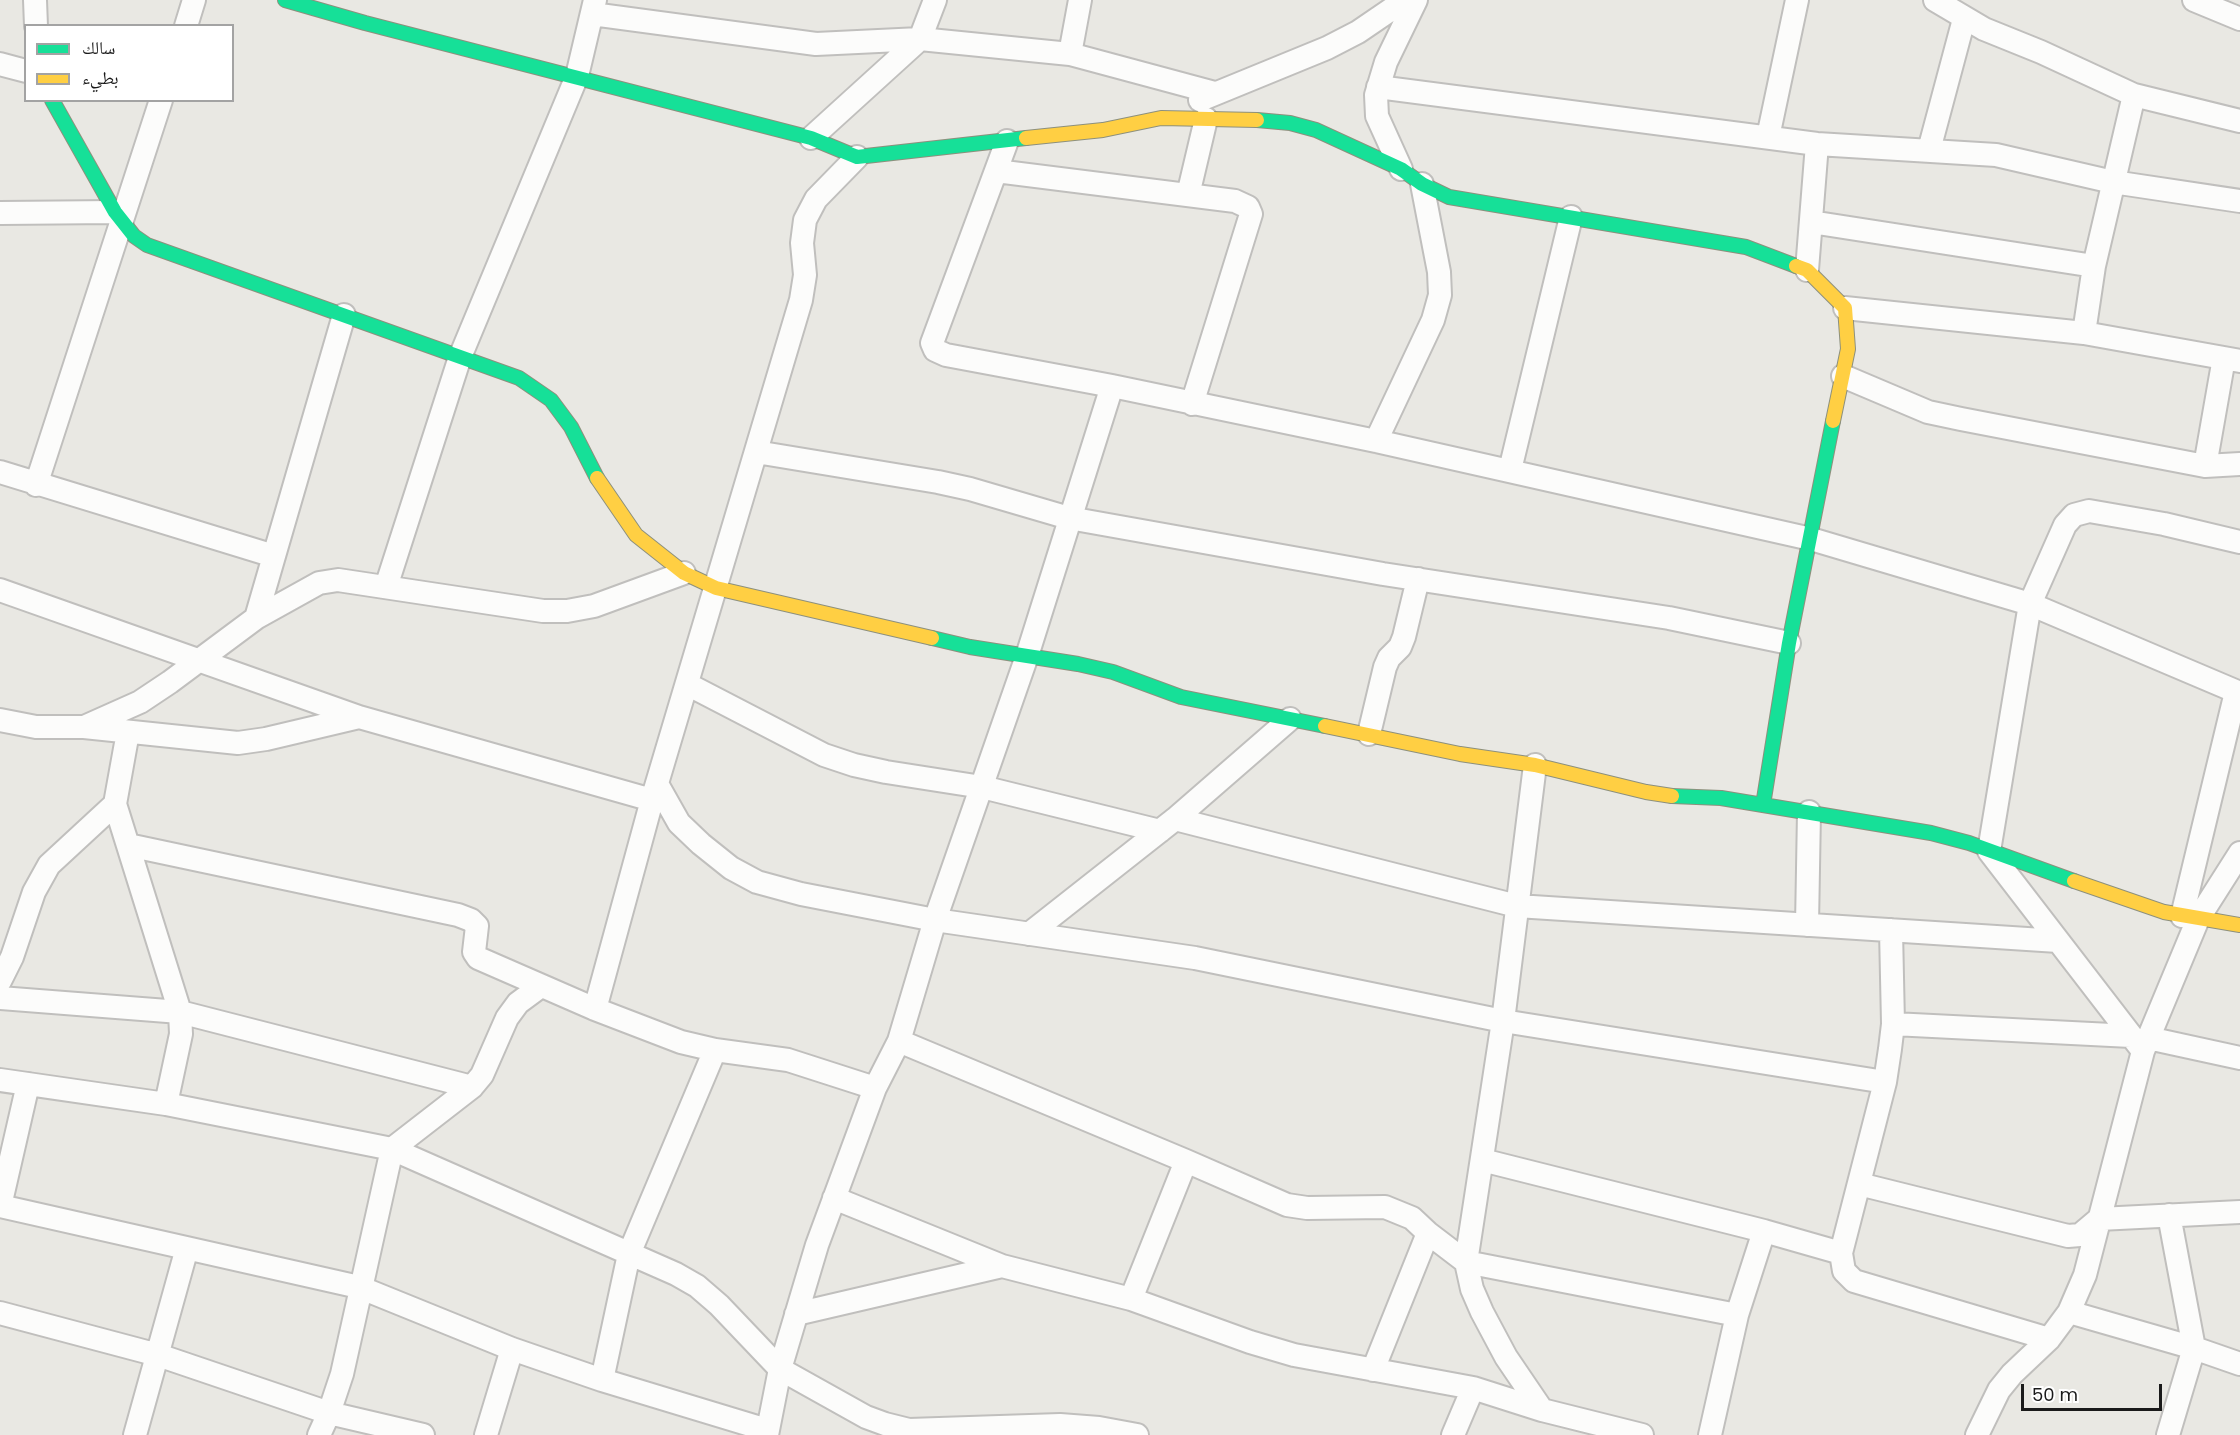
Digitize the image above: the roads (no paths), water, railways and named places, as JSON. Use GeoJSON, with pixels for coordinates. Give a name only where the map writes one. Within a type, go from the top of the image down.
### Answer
{"type":"FeatureCollection","features":[{"type":"Feature","properties":{"kind":"street"},"geometry":{"type":"LineString","coordinates":[[36,0],[36,24]]}},
{"type":"Feature","properties":{"kind":"street"},"geometry":{"type":"LineString","coordinates":[[187,24],[194,0]]}},
{"type":"Feature","properties":{"kind":"street"},"geometry":{"type":"LineString","coordinates":[[285,0],[365,23],[811,138],[857,157],[1103,130],[1161,118],[1290,123],[1343,141],[1401,169],[1422,184],[1449,197],[1746,247],[1807,270],[1845,308],[2084,333],[2232,359],[2205,466]]}},
{"type":"Feature","properties":{"kind":"street"},"geometry":{"type":"LineString","coordinates":[[811,138],[920,39],[934,0]]}},
{"type":"Feature","properties":{"kind":"street"},"geometry":{"type":"LineString","coordinates":[[1070,54],[1080,0]]}},
{"type":"Feature","properties":{"kind":"street"},"geometry":{"type":"LineString","coordinates":[[1161,118],[1215,93],[1327,48],[1358,32],[1405,0]]}},
{"type":"Feature","properties":{"kind":"street"},"geometry":{"type":"LineString","coordinates":[[1401,169],[1377,116],[1376,95],[1386,62],[1416,0]]}},
{"type":"Feature","properties":{"kind":"street"},"geometry":{"type":"LineString","coordinates":[[1767,137],[1797,0]]}},
{"type":"Feature","properties":{"kind":"street"},"geometry":{"type":"LineString","coordinates":[[1935,0],[1964,19],[2134,95],[2240,121]]}},
{"type":"Feature","properties":{"kind":"street"},"geometry":{"type":"LineString","coordinates":[[2194,0],[2240,18]]}},
{"type":"Feature","properties":{"kind":"street"},"geometry":{"type":"LineString","coordinates":[[386,586],[460,357],[577,76],[593,7],[816,44],[920,39],[1070,54],[1215,93]]}},
{"type":"Feature","properties":{"kind":"street"},"geometry":{"type":"LineString","coordinates":[[1929,150],[1964,19]]}},
{"type":"Feature","properties":{"kind":"street"},"geometry":{"type":"LineString","coordinates":[[0,64],[24,70]]}},
{"type":"Feature","properties":{"kind":"street"},"geometry":{"type":"LineString","coordinates":[[1378,87],[1817,144],[1996,155],[2113,182],[2240,201]]}},
{"type":"Feature","properties":{"kind":"street"},"geometry":{"type":"LineString","coordinates":[[2084,333],[2094,266],[2134,95]]}},
{"type":"Feature","properties":{"kind":"street"},"geometry":{"type":"LineString","coordinates":[[53,102],[118,216],[134,236],[161,251],[519,378],[551,400],[571,427],[594,473],[629,526],[658,554],[684,573],[716,588],[970,647],[1078,663],[1113,672],[1181,697],[1460,754],[1535,765],[1646,792],[1673,796],[1721,798],[1931,832],[1969,843],[2109,894],[2190,917],[2240,925]]}},
{"type":"Feature","properties":{"kind":"street"},"geometry":{"type":"LineString","coordinates":[[36,485],[118,216],[160,102]]}},
{"type":"Feature","properties":{"kind":"street"},"geometry":{"type":"LineString","coordinates":[[1188,195],[1206,119]]}},
{"type":"Feature","properties":{"kind":"street"},"geometry":{"type":"LineString","coordinates":[[1007,141],[932,343],[935,350],[946,355],[1113,386],[1376,441],[1811,539],[2030,604],[2238,693],[2190,917],[2141,1042],[2085,1275],[2069,1312],[2049,1339],[2012,1374],[1999,1390],[1977,1435]]}},
{"type":"Feature","properties":{"kind":"street"},"geometry":{"type":"LineString","coordinates":[[1807,270],[1817,144]]}},
{"type":"Feature","properties":{"kind":"street"},"geometry":{"type":"LineString","coordinates":[[595,1009],[655,792],[801,300],[805,275],[802,243],[806,220],[816,199],[857,157]]}},
{"type":"Feature","properties":{"kind":"street"},"geometry":{"type":"LineString","coordinates":[[996,171],[1235,201],[1248,207],[1251,214],[1192,404]]}},
{"type":"Feature","properties":{"kind":"street"},"geometry":{"type":"LineString","coordinates":[[1376,441],[1433,320],[1440,295],[1439,272],[1422,184]]}},
{"type":"Feature","properties":{"kind":"street"},"geometry":{"type":"LineString","coordinates":[[0,213],[118,216]]}},
{"type":"Feature","properties":{"kind":"street"},"geometry":{"type":"LineString","coordinates":[[1510,470],[1571,217]]}},
{"type":"Feature","properties":{"kind":"street"},"geometry":{"type":"LineString","coordinates":[[1810,222],[2094,266]]}},
{"type":"Feature","properties":{"kind":"street"},"geometry":{"type":"LineString","coordinates":[[1763,805],[1789,643],[1848,349],[1845,308]]}},
{"type":"Feature","properties":{"kind":"street"},"geometry":{"type":"LineString","coordinates":[[256,618],[344,315]]}},
{"type":"Feature","properties":{"kind":"street"},"geometry":{"type":"LineString","coordinates":[[1843,375],[1928,412],[2205,466],[2240,464]]}},
{"type":"Feature","properties":{"kind":"street"},"geometry":{"type":"LineString","coordinates":[[28,1084],[0,1206],[359,1287],[512,1349],[767,1432],[780,1369],[817,1245],[875,1088],[899,1041],[935,920],[1027,656],[1113,386]]}},
{"type":"Feature","properties":{"kind":"street"},"geometry":{"type":"LineString","coordinates":[[756,452],[970,489],[1070,518],[1418,579],[1669,618],[1789,643]]}},
{"type":"Feature","properties":{"kind":"street"},"geometry":{"type":"LineString","coordinates":[[0,472],[36,485],[274,556]]}},
{"type":"Feature","properties":{"kind":"street"},"geometry":{"type":"LineString","coordinates":[[2141,1042],[2058,941],[1989,851],[2030,604],[2065,525],[2074,515],[2089,511],[2164,524],[2240,542]]}},
{"type":"Feature","properties":{"kind":"street"},"geometry":{"type":"LineString","coordinates":[[84,727],[140,702],[256,618],[319,584],[338,580],[543,611],[567,611],[594,606],[684,573]]}},
{"type":"Feature","properties":{"kind":"street"},"geometry":{"type":"LineString","coordinates":[[1370,734],[1385,667],[1404,637],[1418,579]]}},
{"type":"Feature","properties":{"kind":"street"},"geometry":{"type":"LineString","coordinates":[[0,590],[359,717],[655,792],[700,844],[731,868],[757,882],[801,894],[935,920],[1195,958],[1503,1021],[1885,1082]]}},
{"type":"Feature","properties":{"kind":"street"},"geometry":{"type":"LineString","coordinates":[[687,684],[824,755],[854,765],[982,787],[1167,825],[1517,906],[2058,941]]}},
{"type":"Feature","properties":{"kind":"street"},"geometry":{"type":"LineString","coordinates":[[0,720],[36,727],[84,727],[238,743],[266,739],[359,717]]}},
{"type":"Feature","properties":{"kind":"street"},"geometry":{"type":"LineString","coordinates":[[1029,934],[1167,825],[1290,719]]}},
{"type":"Feature","properties":{"kind":"street"},"geometry":{"type":"LineString","coordinates":[[128,732],[116,804],[180,1012],[181,1034],[166,1104]]}},
{"type":"Feature","properties":{"kind":"street"},"geometry":{"type":"LineString","coordinates":[[1535,765],[1503,1021],[1466,1262],[1472,1289],[1482,1312],[1506,1357],[1542,1410]]}},
{"type":"Feature","properties":{"kind":"street"},"geometry":{"type":"LineString","coordinates":[[0,981],[12,957],[34,892],[49,865],[116,804]]}},
{"type":"Feature","properties":{"kind":"street"},"geometry":{"type":"LineString","coordinates":[[1807,925],[1809,812]]}},
{"type":"Feature","properties":{"kind":"street"},"geometry":{"type":"LineString","coordinates":[[128,845],[471,920],[477,926],[474,952],[477,958],[595,1009],[681,1042],[715,1050],[788,1060],[875,1088]]}},
{"type":"Feature","properties":{"kind":"street"},"geometry":{"type":"LineString","coordinates":[[2190,917],[2240,853]]}},
{"type":"Feature","properties":{"kind":"street"},"geometry":{"type":"LineString","coordinates":[[1891,930],[1893,1024],[1885,1082],[1841,1253],[1844,1271],[1854,1281],[2049,1339]]}},
{"type":"Feature","properties":{"kind":"street"},"geometry":{"type":"LineString","coordinates":[[320,1435],[342,1374],[359,1287],[392,1149],[472,1087],[482,1075],[507,1018],[518,1003],[541,986]]}},
{"type":"Feature","properties":{"kind":"street"},"geometry":{"type":"LineString","coordinates":[[0,998],[180,1012],[472,1087]]}},
{"type":"Feature","properties":{"kind":"street"},"geometry":{"type":"LineString","coordinates":[[1893,1024],[2141,1042],[2240,1058]]}},
{"type":"Feature","properties":{"kind":"street"},"geometry":{"type":"LineString","coordinates":[[899,1041],[1287,1205],[1307,1208],[1385,1207],[1412,1218],[1466,1262],[1737,1316]]}},
{"type":"Feature","properties":{"kind":"street"},"geometry":{"type":"LineString","coordinates":[[602,1380],[629,1254],[715,1050]]}},
{"type":"Feature","properties":{"kind":"street"},"geometry":{"type":"LineString","coordinates":[[0,1080],[166,1104],[392,1149],[676,1274],[697,1286],[719,1305],[780,1369],[866,1417],[885,1424],[909,1430],[982,1431],[1060,1425],[1099,1428],[1137,1435]]}},
{"type":"Feature","properties":{"kind":"street"},"geometry":{"type":"LineString","coordinates":[[1131,1299],[1186,1161]]}},
{"type":"Feature","properties":{"kind":"street"},"geometry":{"type":"LineString","coordinates":[[1482,1161],[1764,1231],[1841,1253]]}},
{"type":"Feature","properties":{"kind":"street"},"geometry":{"type":"LineString","coordinates":[[1859,1184],[2068,1236],[2080,1235],[2099,1219],[2240,1212]]}},
{"type":"Feature","properties":{"kind":"street"},"geometry":{"type":"LineString","coordinates":[[834,1198],[1002,1266],[1131,1299],[1250,1342],[1294,1355],[1473,1388],[1542,1410],[1586,1428],[1642,1435]]}},
{"type":"Feature","properties":{"kind":"street"},"geometry":{"type":"LineString","coordinates":[[2168,1435],[2194,1348],[2169,1215]]}},
{"type":"Feature","properties":{"kind":"street"},"geometry":{"type":"LineString","coordinates":[[1710,1435],[1737,1316],[1764,1231]]}},
{"type":"Feature","properties":{"kind":"street"},"geometry":{"type":"LineString","coordinates":[[1373,1370],[1428,1233]]}},
{"type":"Feature","properties":{"kind":"street"},"geometry":{"type":"LineString","coordinates":[[135,1435],[187,1248]]}},
{"type":"Feature","properties":{"kind":"street"},"geometry":{"type":"LineString","coordinates":[[796,1314],[1002,1266]]}},
{"type":"Feature","properties":{"kind":"street"},"geometry":{"type":"LineString","coordinates":[[2069,1312],[2194,1348],[2240,1364]]}},
{"type":"Feature","properties":{"kind":"street"},"geometry":{"type":"LineString","coordinates":[[0,1313],[158,1355],[329,1413],[423,1435]]}},
{"type":"Feature","properties":{"kind":"street"},"geometry":{"type":"LineString","coordinates":[[486,1435],[512,1349]]}},
{"type":"Feature","properties":{"kind":"street"},"geometry":{"type":"LineString","coordinates":[[1453,1435],[1473,1388]]}}]}
